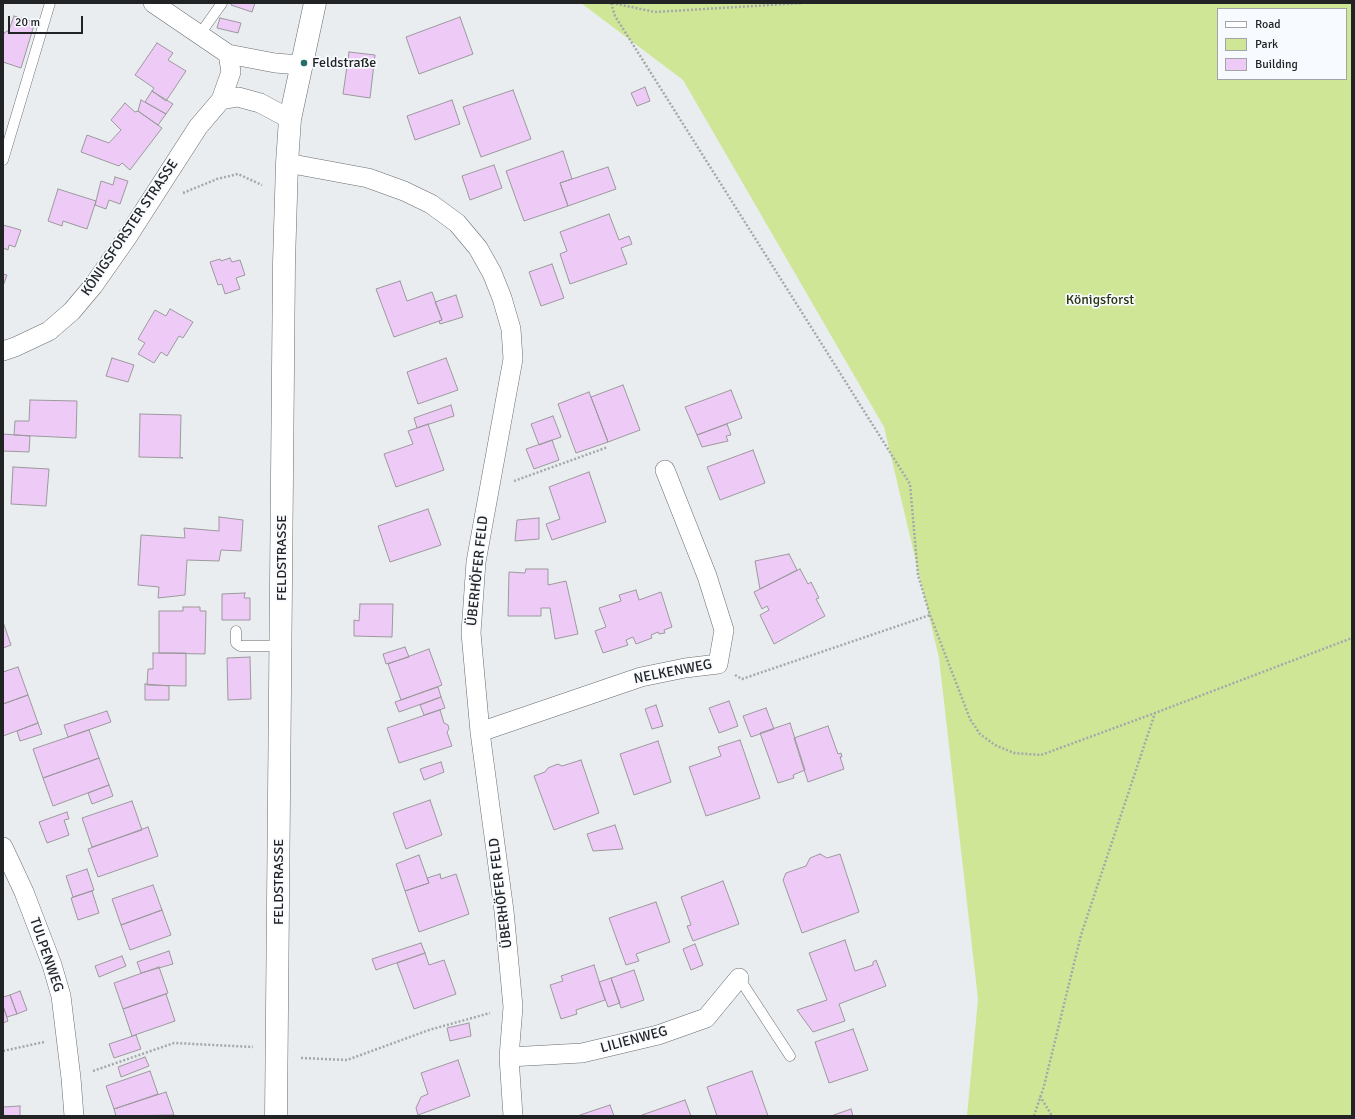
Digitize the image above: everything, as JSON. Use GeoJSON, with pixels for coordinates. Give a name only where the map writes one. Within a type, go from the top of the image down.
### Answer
{"type":"FeatureCollection","features":[{"type":"Feature","properties":{"kind":"main road","name":"FELDSTRASSE"},"geometry":{"type":"LineString","coordinates":[[276,1116],[286,200],[290,119],[300,65],[315,3]]}},
{"type":"Feature","properties":{"kind":"street"},"geometry":{"type":"LineString","coordinates":[[153,3],[228,54],[275,63],[300,65]]}},
{"type":"Feature","properties":{"kind":"street","name":"KÖNIGSFORSTER STRASSE"},"geometry":{"type":"LineString","coordinates":[[3,351],[15,348],[49,331],[72,311],[93,286],[126,239],[198,127],[221,100],[231,72],[228,54]]}},
{"type":"Feature","properties":{"kind":"street"},"geometry":{"type":"LineString","coordinates":[[221,100],[238,97],[260,102],[290,119]]}},
{"type":"Feature","properties":{"kind":"street","name":"ÜBERHÖFER FELD"},"geometry":{"type":"LineString","coordinates":[[288,163],[368,178],[404,191],[431,204],[457,223],[478,248],[492,273],[502,298],[511,329],[513,359],[476,562],[471,633],[480,732],[504,911],[513,1007],[509,1057],[513,1116]]}},
{"type":"Feature","properties":{"kind":"street","name":"NELKENWEG"},"geometry":{"type":"LineString","coordinates":[[480,732],[641,677],[685,668],[718,664],[724,630],[707,576],[666,470]]}},
{"type":"Feature","properties":{"kind":"street","name":"TULPENWEG"},"geometry":{"type":"LineString","coordinates":[[3,847],[24,892],[52,965],[60,996],[72,1078],[74,1116]]}},
{"type":"Feature","properties":{"kind":"street","name":"LILIENWEG"},"geometry":{"type":"LineString","coordinates":[[509,1057],[582,1053],[658,1035],[706,1018],[739,978]]}},
{"type":"Feature","properties":{"kind":"lane"},"geometry":{"type":"LineString","coordinates":[[3,160],[50,3]]}},
{"type":"Feature","properties":{"kind":"lane"},"geometry":{"type":"LineString","coordinates":[[200,34],[222,3]]}},
{"type":"Feature","properties":{"kind":"lane"},"geometry":{"type":"LineString","coordinates":[[236,630],[236,643],[240,646],[281,646]]}},
{"type":"Feature","properties":{"kind":"lane"},"geometry":{"type":"LineString","coordinates":[[739,978],[790,1056]]}},
{"type":"Feature","properties":{"kind":"path"},"geometry":{"type":"LineString","coordinates":[[803,3],[655,12],[611,3],[615,16],[910,484],[918,575],[930,615],[970,719],[980,734],[994,744],[1014,753],[1041,755],[1352,638]]}},
{"type":"Feature","properties":{"kind":"path"},"geometry":{"type":"LineString","coordinates":[[181,194],[217,179],[238,174],[256,182],[286,200]]}},
{"type":"Feature","properties":{"kind":"path"},"geometry":{"type":"LineString","coordinates":[[488,490],[608,448]]}},
{"type":"Feature","properties":{"kind":"path"},"geometry":{"type":"LineString","coordinates":[[718,664],[742,679],[930,615]]}},
{"type":"Feature","properties":{"kind":"path"},"geometry":{"type":"LineString","coordinates":[[1034,1116],[1081,935],[1155,713]]}},
{"type":"Feature","properties":{"kind":"path"},"geometry":{"type":"LineString","coordinates":[[3,1051],[65,1038]]}},
{"type":"Feature","properties":{"kind":"path"},"geometry":{"type":"LineString","coordinates":[[1040,1096],[1052,1116]]}},
{"type":"Feature","properties":{"kind":"green space","name":"Königsforst"},"geometry":{"type":"Polygon","coordinates":[[[581,3],[1352,3],[1352,1116],[967,1116],[978,999],[939,658],[884,427],[683,80],[581,3]]]}},
{"type":"Feature","properties":{"kind":"building"},"geometry":{"type":"Polygon","coordinates":[[[232,3],[255,3],[252,12],[231,5],[232,3]]]}},
{"type":"Feature","properties":{"kind":"building"},"geometry":{"type":"Polygon","coordinates":[[[14,16],[35,22],[21,68],[3,62],[3,37],[4,33],[9,30],[14,16]]]}},
{"type":"Feature","properties":{"kind":"building"},"geometry":{"type":"Polygon","coordinates":[[[460,17],[473,54],[419,74],[406,37],[460,17]]]}},
{"type":"Feature","properties":{"kind":"building"},"geometry":{"type":"Polygon","coordinates":[[[220,18],[241,23],[238,33],[217,28],[220,18]]]}},
{"type":"Feature","properties":{"kind":"building"},"geometry":{"type":"Polygon","coordinates":[[[157,43],[173,53],[168,60],[186,71],[166,101],[152,91],[154,88],[135,75],[157,43]]]}},
{"type":"Feature","properties":{"kind":"building"},"geometry":{"type":"Polygon","coordinates":[[[349,52],[375,55],[370,98],[343,94],[349,52]]]}},
{"type":"Feature","properties":{"kind":"building"},"geometry":{"type":"Polygon","coordinates":[[[645,87],[650,101],[637,106],[631,93],[645,87]]]}},
{"type":"Feature","properties":{"kind":"building"},"geometry":{"type":"Polygon","coordinates":[[[513,90],[531,139],[481,157],[463,107],[513,90]]]}},
{"type":"Feature","properties":{"kind":"building"},"geometry":{"type":"Polygon","coordinates":[[[152,91],[173,104],[166,114],[145,102],[152,91]]]}},
{"type":"Feature","properties":{"kind":"building"},"geometry":{"type":"Polygon","coordinates":[[[141,100],[166,114],[158,125],[138,111],[141,100]]]}},
{"type":"Feature","properties":{"kind":"building"},"geometry":{"type":"Polygon","coordinates":[[[452,100],[460,124],[415,140],[407,116],[452,100]]]}},
{"type":"Feature","properties":{"kind":"building"},"geometry":{"type":"Polygon","coordinates":[[[125,103],[135,112],[138,111],[162,128],[130,170],[122,163],[119,166],[81,152],[87,135],[109,143],[121,130],[111,120],[125,103]]]}},
{"type":"Feature","properties":{"kind":"building"},"geometry":{"type":"Polygon","coordinates":[[[563,151],[572,179],[560,183],[568,206],[524,221],[506,171],[563,151]]]}},
{"type":"Feature","properties":{"kind":"building"},"geometry":{"type":"Polygon","coordinates":[[[494,165],[502,188],[470,200],[462,176],[494,165]]]}},
{"type":"Feature","properties":{"kind":"building"},"geometry":{"type":"Polygon","coordinates":[[[608,167],[616,189],[568,206],[560,183],[608,167]]]}},
{"type":"Feature","properties":{"kind":"building"},"geometry":{"type":"Polygon","coordinates":[[[115,177],[128,181],[120,204],[109,200],[106,209],[95,205],[101,181],[113,185],[115,177]]]}},
{"type":"Feature","properties":{"kind":"building"},"geometry":{"type":"Polygon","coordinates":[[[58,189],[96,201],[87,229],[63,221],[62,226],[48,221],[58,189]]]}},
{"type":"Feature","properties":{"kind":"building"},"geometry":{"type":"Polygon","coordinates":[[[609,214],[619,240],[629,236],[632,244],[621,248],[627,264],[570,284],[560,254],[567,251],[560,232],[609,214]]]}},
{"type":"Feature","properties":{"kind":"building"},"geometry":{"type":"Polygon","coordinates":[[[3,225],[21,230],[15,247],[9,245],[8,250],[3,248],[3,225]]]}},
{"type":"Feature","properties":{"kind":"building"},"geometry":{"type":"Polygon","coordinates":[[[230,258],[232,262],[240,260],[245,275],[236,278],[240,289],[225,294],[222,284],[218,285],[210,262],[230,258]]]}},
{"type":"Feature","properties":{"kind":"building"},"geometry":{"type":"Polygon","coordinates":[[[552,264],[564,298],[541,306],[529,272],[552,264]]]}},
{"type":"Feature","properties":{"kind":"building"},"geometry":{"type":"Polygon","coordinates":[[[3,274],[7,275],[3,286],[3,274]]]}},
{"type":"Feature","properties":{"kind":"building"},"geometry":{"type":"Polygon","coordinates":[[[400,281],[407,301],[432,292],[442,320],[394,337],[376,289],[400,281]]]}},
{"type":"Feature","properties":{"kind":"building"},"geometry":{"type":"Polygon","coordinates":[[[456,295],[463,317],[440,324],[439,321],[442,320],[435,302],[456,295]]]}},
{"type":"Feature","properties":{"kind":"building"},"geometry":{"type":"Polygon","coordinates":[[[170,309],[193,322],[183,338],[179,336],[167,356],[161,352],[154,363],[138,354],[145,343],[138,339],[155,310],[166,316],[170,309]]]}},
{"type":"Feature","properties":{"kind":"building"},"geometry":{"type":"Polygon","coordinates":[[[112,358],[134,365],[128,382],[106,376],[112,358]]]}},
{"type":"Feature","properties":{"kind":"building"},"geometry":{"type":"Polygon","coordinates":[[[446,358],[458,390],[418,404],[407,372],[446,358]]]}},
{"type":"Feature","properties":{"kind":"building"},"geometry":{"type":"Polygon","coordinates":[[[623,385],[640,430],[608,442],[591,397],[623,385]]]}},
{"type":"Feature","properties":{"kind":"building"},"geometry":{"type":"Polygon","coordinates":[[[731,390],[742,418],[697,435],[685,407],[731,390]]]}},
{"type":"Feature","properties":{"kind":"building"},"geometry":{"type":"Polygon","coordinates":[[[589,392],[608,442],[576,453],[558,404],[589,392]]]}},
{"type":"Feature","properties":{"kind":"building"},"geometry":{"type":"Polygon","coordinates":[[[30,400],[77,401],[76,438],[14,435],[15,421],[29,421],[30,400]]]}},
{"type":"Feature","properties":{"kind":"building"},"geometry":{"type":"Polygon","coordinates":[[[451,405],[454,416],[417,428],[414,418],[451,405]]]}},
{"type":"Feature","properties":{"kind":"building"},"geometry":{"type":"Polygon","coordinates":[[[140,414],[181,415],[180,457],[183,458],[139,457],[140,414]]]}},
{"type":"Feature","properties":{"kind":"building"},"geometry":{"type":"Polygon","coordinates":[[[553,416],[561,437],[539,445],[531,424],[553,416]]]}},
{"type":"Feature","properties":{"kind":"building"},"geometry":{"type":"Polygon","coordinates":[[[428,424],[444,470],[396,487],[384,454],[413,444],[408,431],[428,424]]]}},
{"type":"Feature","properties":{"kind":"building"},"geometry":{"type":"Polygon","coordinates":[[[727,424],[731,435],[726,436],[728,441],[702,447],[697,435],[727,424]]]}},
{"type":"Feature","properties":{"kind":"building"},"geometry":{"type":"Polygon","coordinates":[[[3,434],[30,436],[29,452],[3,451],[3,434]]]}},
{"type":"Feature","properties":{"kind":"building"},"geometry":{"type":"Polygon","coordinates":[[[552,440],[559,460],[534,469],[526,449],[552,440]]]}},
{"type":"Feature","properties":{"kind":"building"},"geometry":{"type":"Polygon","coordinates":[[[753,450],[765,483],[720,500],[707,467],[753,450]]]}},
{"type":"Feature","properties":{"kind":"building"},"geometry":{"type":"Polygon","coordinates":[[[13,467],[49,469],[46,506],[11,504],[13,467]]]}},
{"type":"Feature","properties":{"kind":"building"},"geometry":{"type":"Polygon","coordinates":[[[589,472],[606,522],[552,540],[546,524],[560,519],[549,487],[589,472]]]}},
{"type":"Feature","properties":{"kind":"building"},"geometry":{"type":"Polygon","coordinates":[[[428,509],[441,545],[390,562],[378,526],[428,509]]]}},
{"type":"Feature","properties":{"kind":"building"},"geometry":{"type":"Polygon","coordinates":[[[219,517],[243,520],[241,551],[221,550],[219,561],[187,560],[185,595],[158,598],[159,587],[138,585],[141,535],[185,538],[184,528],[219,531],[219,517]]]}},
{"type":"Feature","properties":{"kind":"building"},"geometry":{"type":"Polygon","coordinates":[[[539,518],[539,539],[515,541],[517,520],[539,518]]]}},
{"type":"Feature","properties":{"kind":"building"},"geometry":{"type":"Polygon","coordinates":[[[789,554],[797,570],[760,589],[755,561],[789,554]]]}},
{"type":"Feature","properties":{"kind":"building"},"geometry":{"type":"Polygon","coordinates":[[[526,569],[548,569],[548,585],[566,581],[578,634],[555,639],[550,608],[541,608],[541,616],[508,616],[509,572],[525,573],[526,569]]]}},
{"type":"Feature","properties":{"kind":"building"},"geometry":{"type":"Polygon","coordinates":[[[800,569],[808,584],[811,582],[819,598],[816,599],[825,616],[774,644],[760,615],[769,610],[767,606],[762,609],[754,592],[800,569]]]}},
{"type":"Feature","properties":{"kind":"building"},"geometry":{"type":"Polygon","coordinates":[[[636,590],[639,600],[661,592],[672,627],[664,630],[665,633],[659,634],[658,632],[651,635],[652,638],[636,644],[633,637],[626,640],[628,645],[603,653],[595,631],[606,627],[599,608],[621,601],[619,595],[636,590]]]}},
{"type":"Feature","properties":{"kind":"building"},"geometry":{"type":"Polygon","coordinates":[[[245,593],[244,598],[250,598],[250,620],[222,620],[222,594],[245,593]]]}},
{"type":"Feature","properties":{"kind":"building"},"geometry":{"type":"Polygon","coordinates":[[[360,604],[393,604],[392,637],[354,636],[354,620],[359,621],[360,604]]]}},
{"type":"Feature","properties":{"kind":"building"},"geometry":{"type":"Polygon","coordinates":[[[183,607],[200,607],[200,611],[206,611],[205,654],[159,653],[159,611],[183,611],[183,607]]]}},
{"type":"Feature","properties":{"kind":"building"},"geometry":{"type":"Polygon","coordinates":[[[3,622],[11,645],[3,648],[3,622]]]}},
{"type":"Feature","properties":{"kind":"building"},"geometry":{"type":"Polygon","coordinates":[[[405,647],[409,657],[386,664],[383,654],[405,647]]]}},
{"type":"Feature","properties":{"kind":"building"},"geometry":{"type":"Polygon","coordinates":[[[429,649],[442,685],[401,700],[388,664],[429,649]]]}},
{"type":"Feature","properties":{"kind":"building"},"geometry":{"type":"Polygon","coordinates":[[[153,653],[186,653],[186,686],[147,685],[148,669],[153,669],[153,653]]]}},
{"type":"Feature","properties":{"kind":"building"},"geometry":{"type":"Polygon","coordinates":[[[250,657],[251,699],[228,700],[227,658],[250,657]]]}},
{"type":"Feature","properties":{"kind":"building"},"geometry":{"type":"Polygon","coordinates":[[[18,667],[28,695],[3,704],[3,672],[18,667]]]}},
{"type":"Feature","properties":{"kind":"building"},"geometry":{"type":"Polygon","coordinates":[[[145,684],[169,686],[169,700],[145,700],[145,684]]]}},
{"type":"Feature","properties":{"kind":"building"},"geometry":{"type":"Polygon","coordinates":[[[438,687],[441,697],[399,712],[395,702],[438,687]]]}},
{"type":"Feature","properties":{"kind":"building"},"geometry":{"type":"Polygon","coordinates":[[[28,695],[38,723],[3,736],[3,704],[28,695]]]}},
{"type":"Feature","properties":{"kind":"building"},"geometry":{"type":"Polygon","coordinates":[[[441,697],[445,708],[424,715],[420,705],[441,697]]]}},
{"type":"Feature","properties":{"kind":"building"},"geometry":{"type":"Polygon","coordinates":[[[729,701],[738,726],[719,733],[709,708],[729,701]]]}},
{"type":"Feature","properties":{"kind":"building"},"geometry":{"type":"Polygon","coordinates":[[[656,705],[663,726],[652,729],[645,709],[656,705]]]}},
{"type":"Feature","properties":{"kind":"building"},"geometry":{"type":"Polygon","coordinates":[[[766,708],[774,729],[751,737],[743,716],[766,708]]]}},
{"type":"Feature","properties":{"kind":"building"},"geometry":{"type":"Polygon","coordinates":[[[440,710],[444,723],[448,725],[449,729],[447,732],[452,746],[399,763],[387,728],[440,710]]]}},
{"type":"Feature","properties":{"kind":"building"},"geometry":{"type":"Polygon","coordinates":[[[107,711],[111,722],[68,737],[64,725],[107,711]]]}},
{"type":"Feature","properties":{"kind":"building"},"geometry":{"type":"Polygon","coordinates":[[[38,723],[42,734],[20,741],[17,731],[38,723]]]}},
{"type":"Feature","properties":{"kind":"building"},"geometry":{"type":"Polygon","coordinates":[[[790,723],[805,770],[793,775],[794,778],[778,783],[760,733],[790,723]]]}},
{"type":"Feature","properties":{"kind":"building"},"geometry":{"type":"Polygon","coordinates":[[[828,726],[838,754],[841,753],[842,757],[840,757],[844,769],[808,782],[794,738],[828,726]]]}},
{"type":"Feature","properties":{"kind":"building"},"geometry":{"type":"Polygon","coordinates":[[[89,730],[99,758],[43,778],[33,749],[89,730]]]}},
{"type":"Feature","properties":{"kind":"building"},"geometry":{"type":"Polygon","coordinates":[[[740,740],[760,798],[706,816],[689,767],[721,756],[718,747],[740,740]]]}},
{"type":"Feature","properties":{"kind":"building"},"geometry":{"type":"Polygon","coordinates":[[[658,741],[671,782],[634,795],[620,754],[658,741]]]}},
{"type":"Feature","properties":{"kind":"building"},"geometry":{"type":"Polygon","coordinates":[[[99,758],[109,785],[53,806],[43,778],[99,758]]]}},
{"type":"Feature","properties":{"kind":"building"},"geometry":{"type":"Polygon","coordinates":[[[581,760],[599,813],[554,830],[534,776],[545,772],[548,768],[558,764],[562,766],[581,760]]]}},
{"type":"Feature","properties":{"kind":"building"},"geometry":{"type":"Polygon","coordinates":[[[441,762],[444,772],[424,780],[420,769],[441,762]]]}},
{"type":"Feature","properties":{"kind":"building"},"geometry":{"type":"Polygon","coordinates":[[[109,785],[113,796],[92,804],[88,793],[109,785]]]}},
{"type":"Feature","properties":{"kind":"building"},"geometry":{"type":"Polygon","coordinates":[[[430,800],[442,835],[406,849],[393,813],[430,800]]]}},
{"type":"Feature","properties":{"kind":"building"},"geometry":{"type":"Polygon","coordinates":[[[132,801],[142,830],[92,847],[82,818],[132,801]]]}},
{"type":"Feature","properties":{"kind":"building"},"geometry":{"type":"Polygon","coordinates":[[[67,812],[69,819],[64,820],[69,835],[47,843],[39,822],[67,812]]]}},
{"type":"Feature","properties":{"kind":"building"},"geometry":{"type":"Polygon","coordinates":[[[615,825],[623,849],[593,851],[587,834],[615,825]]]}},
{"type":"Feature","properties":{"kind":"building"},"geometry":{"type":"Polygon","coordinates":[[[148,827],[158,856],[98,877],[88,849],[148,827]]]}},
{"type":"Feature","properties":{"kind":"building"},"geometry":{"type":"Polygon","coordinates":[[[820,854],[827,858],[840,854],[859,912],[802,933],[783,880],[786,873],[806,866],[810,858],[820,854]]]}},
{"type":"Feature","properties":{"kind":"building"},"geometry":{"type":"Polygon","coordinates":[[[419,855],[429,883],[405,891],[396,864],[419,855]]]}},
{"type":"Feature","properties":{"kind":"building"},"geometry":{"type":"Polygon","coordinates":[[[87,869],[94,890],[73,897],[66,876],[87,869]]]}},
{"type":"Feature","properties":{"kind":"building"},"geometry":{"type":"Polygon","coordinates":[[[440,874],[441,879],[456,874],[469,914],[419,932],[405,891],[429,883],[427,878],[440,874]]]}},
{"type":"Feature","properties":{"kind":"building"},"geometry":{"type":"Polygon","coordinates":[[[723,881],[739,924],[693,941],[687,926],[691,925],[681,897],[723,881]]]}},
{"type":"Feature","properties":{"kind":"building"},"geometry":{"type":"Polygon","coordinates":[[[153,885],[162,910],[121,925],[112,899],[153,885]]]}},
{"type":"Feature","properties":{"kind":"building"},"geometry":{"type":"Polygon","coordinates":[[[92,891],[99,913],[78,920],[71,898],[92,891]]]}},
{"type":"Feature","properties":{"kind":"building"},"geometry":{"type":"Polygon","coordinates":[[[656,902],[670,942],[636,954],[639,961],[626,965],[609,918],[656,902]]]}},
{"type":"Feature","properties":{"kind":"building"},"geometry":{"type":"Polygon","coordinates":[[[162,910],[171,935],[130,950],[121,925],[162,910]]]}},
{"type":"Feature","properties":{"kind":"building"},"geometry":{"type":"Polygon","coordinates":[[[845,940],[855,971],[873,965],[873,962],[876,960],[886,986],[839,1004],[845,1021],[813,1032],[797,1010],[827,1000],[809,953],[845,940]]]}},
{"type":"Feature","properties":{"kind":"building"},"geometry":{"type":"Polygon","coordinates":[[[421,943],[425,953],[376,970],[372,959],[421,943]]]}},
{"type":"Feature","properties":{"kind":"building"},"geometry":{"type":"Polygon","coordinates":[[[695,944],[703,965],[691,970],[683,949],[695,944]]]}},
{"type":"Feature","properties":{"kind":"building"},"geometry":{"type":"Polygon","coordinates":[[[169,951],[173,964],[141,973],[137,962],[169,951]]]}},
{"type":"Feature","properties":{"kind":"building"},"geometry":{"type":"Polygon","coordinates":[[[425,953],[429,965],[444,960],[456,994],[414,1009],[397,963],[425,953]]]}},
{"type":"Feature","properties":{"kind":"building"},"geometry":{"type":"Polygon","coordinates":[[[122,956],[126,966],[99,977],[95,966],[122,956]]]}},
{"type":"Feature","properties":{"kind":"building"},"geometry":{"type":"Polygon","coordinates":[[[594,965],[605,1000],[576,1010],[577,1014],[561,1019],[550,985],[563,981],[561,976],[594,965]]]}},
{"type":"Feature","properties":{"kind":"building"},"geometry":{"type":"Polygon","coordinates":[[[159,967],[168,993],[123,1009],[114,983],[159,967]]]}},
{"type":"Feature","properties":{"kind":"building"},"geometry":{"type":"Polygon","coordinates":[[[634,970],[644,1000],[621,1008],[611,978],[634,970]]]}},
{"type":"Feature","properties":{"kind":"building"},"geometry":{"type":"Polygon","coordinates":[[[611,978],[620,1003],[608,1007],[599,982],[611,978]]]}},
{"type":"Feature","properties":{"kind":"building"},"geometry":{"type":"Polygon","coordinates":[[[20,991],[27,1010],[17,1014],[10,995],[20,991]]]}},
{"type":"Feature","properties":{"kind":"building"},"geometry":{"type":"Polygon","coordinates":[[[166,994],[175,1021],[132,1036],[123,1009],[166,994]]]}},
{"type":"Feature","properties":{"kind":"building"},"geometry":{"type":"Polygon","coordinates":[[[10,995],[17,1014],[7,1017],[3,1006],[3,997],[10,995]]]}},
{"type":"Feature","properties":{"kind":"building"},"geometry":{"type":"Polygon","coordinates":[[[3,1006],[8,1021],[3,1023],[3,1006]]]}},
{"type":"Feature","properties":{"kind":"building"},"geometry":{"type":"Polygon","coordinates":[[[469,1023],[471,1036],[450,1041],[447,1028],[469,1023]]]}},
{"type":"Feature","properties":{"kind":"building"},"geometry":{"type":"Polygon","coordinates":[[[853,1029],[868,1070],[829,1083],[815,1042],[853,1029]]]}},
{"type":"Feature","properties":{"kind":"building"},"geometry":{"type":"Polygon","coordinates":[[[136,1035],[141,1049],[114,1058],[109,1044],[136,1035]]]}},
{"type":"Feature","properties":{"kind":"building"},"geometry":{"type":"Polygon","coordinates":[[[145,1057],[149,1066],[121,1077],[118,1067],[145,1057]]]}},
{"type":"Feature","properties":{"kind":"building"},"geometry":{"type":"Polygon","coordinates":[[[458,1060],[470,1096],[418,1115],[416,1108],[421,1097],[428,1094],[421,1073],[458,1060]]]}},
{"type":"Feature","properties":{"kind":"building"},"geometry":{"type":"Polygon","coordinates":[[[150,1071],[158,1094],[114,1109],[106,1086],[150,1071]]]}},
{"type":"Feature","properties":{"kind":"building"},"geometry":{"type":"Polygon","coordinates":[[[752,1071],[768,1116],[717,1116],[707,1087],[752,1071]]]}},
{"type":"Feature","properties":{"kind":"building"},"geometry":{"type":"Polygon","coordinates":[[[166,1092],[174,1115],[116,1116],[114,1109],[166,1092]]]}},
{"type":"Feature","properties":{"kind":"building"},"geometry":{"type":"Polygon","coordinates":[[[685,1100],[691,1116],[642,1116],[642,1115],[685,1100]]]}},
{"type":"Feature","properties":{"kind":"building"},"geometry":{"type":"Polygon","coordinates":[[[610,1105],[614,1116],[577,1116],[610,1105]]]}},
{"type":"Feature","properties":{"kind":"building"},"geometry":{"type":"Polygon","coordinates":[[[20,1106],[20,1116],[3,1116],[3,1107],[20,1106]]]}},
{"type":"Feature","properties":{"kind":"building"},"geometry":{"type":"Polygon","coordinates":[[[851,1109],[853,1116],[831,1116],[851,1109]]]}},
{"type":"Feature","properties":{"kind":"place","name":"Feldstraße"},"geometry":{"type":"Point","coordinates":[304,63]}}]}
